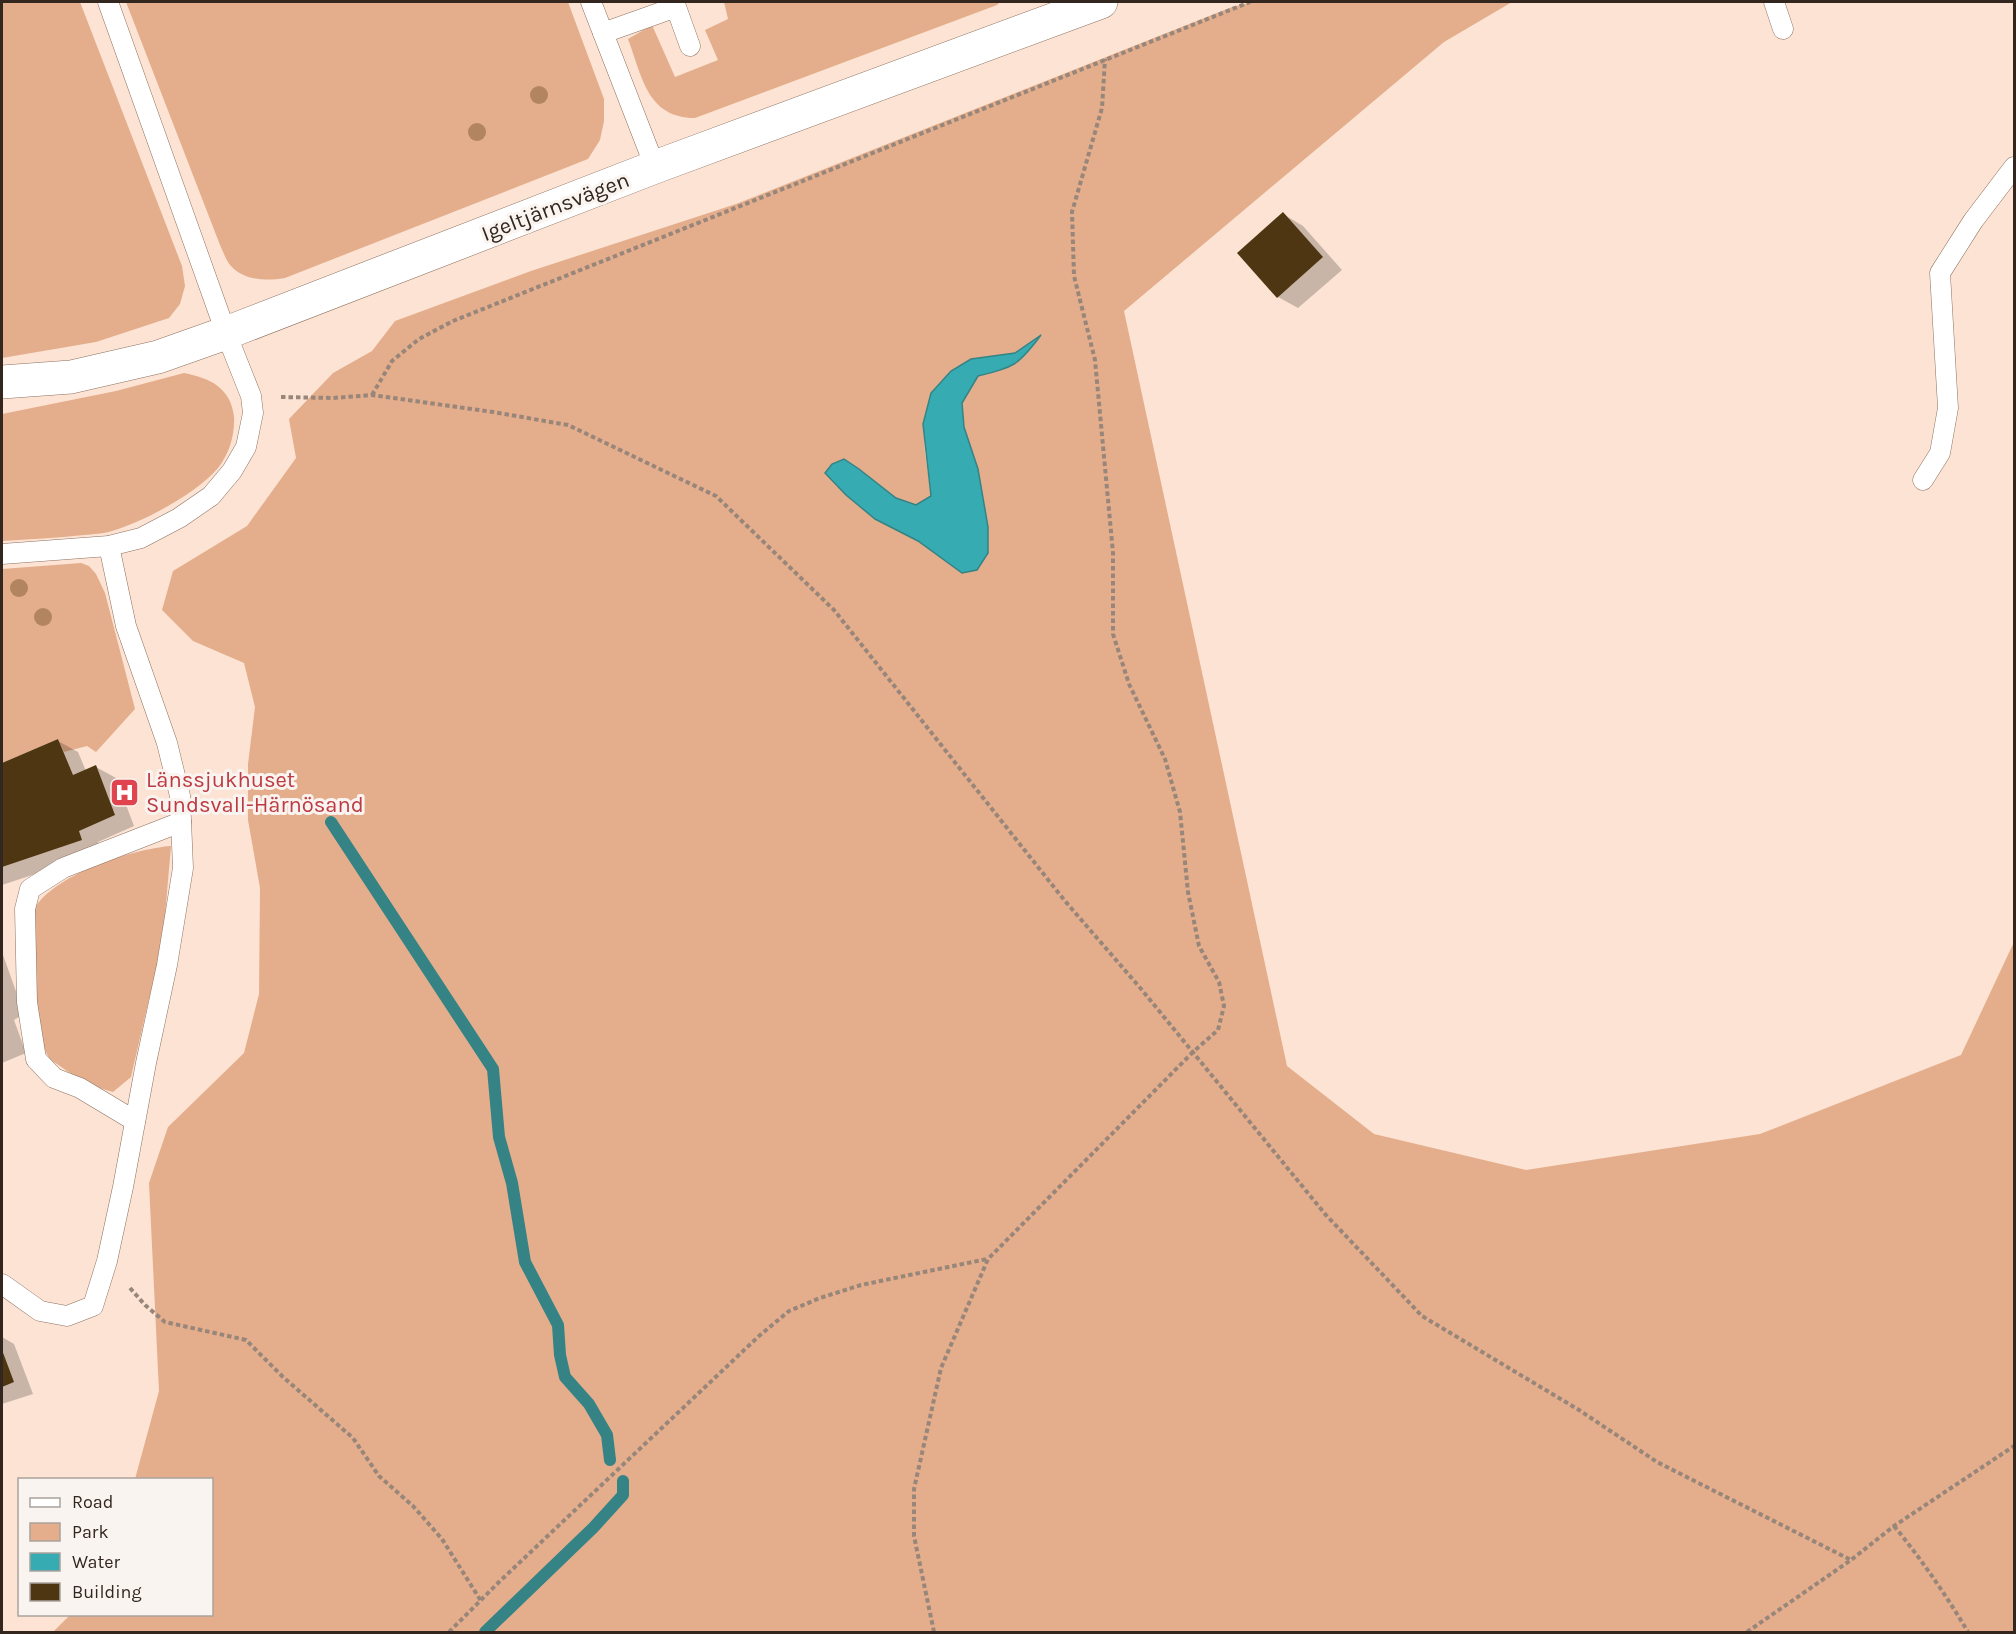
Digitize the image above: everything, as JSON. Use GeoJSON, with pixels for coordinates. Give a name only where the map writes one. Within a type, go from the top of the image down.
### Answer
{"type":"FeatureCollection","features":[{"type":"Feature","properties":{"kind":"street","name":"Igeltjärnsvägen"},"geometry":{"type":"LineString","coordinates":[[2,382],[71,377],[158,357],[226,333],[655,167],[1101,2]]}},
{"type":"Feature","properties":{"kind":"lane"},"geometry":{"type":"LineString","coordinates":[[2,554],[109,546],[141,538],[179,518],[212,496],[232,471],[246,447],[253,413],[251,396],[226,333],[108,2]]}},
{"type":"Feature","properties":{"kind":"lane"},"geometry":{"type":"LineString","coordinates":[[591,2],[655,167]]}},
{"type":"Feature","properties":{"kind":"lane"},"geometry":{"type":"LineString","coordinates":[[1774,2],[1783,29]]}},
{"type":"Feature","properties":{"kind":"lane"},"geometry":{"type":"LineString","coordinates":[[603,33],[676,7],[690,46]]}},
{"type":"Feature","properties":{"kind":"lane"},"geometry":{"type":"LineString","coordinates":[[1923,480],[1940,453],[1948,408],[1940,273],[1973,221],[2014,167]]}},
{"type":"Feature","properties":{"kind":"lane"},"geometry":{"type":"LineString","coordinates":[[2,1284],[40,1311],[67,1316],[93,1306],[107,1261],[167,965],[183,868],[180,796],[167,743],[126,626],[109,546]]}},
{"type":"Feature","properties":{"kind":"lane"},"geometry":{"type":"LineString","coordinates":[[135,1121],[80,1088],[54,1078],[36,1059],[27,1002],[25,909],[30,889],[63,868],[181,822]]}},
{"type":"Feature","properties":{"kind":"path"},"geometry":{"type":"LineString","coordinates":[[372,395],[392,362],[419,339],[453,321],[1250,2]]}},
{"type":"Feature","properties":{"kind":"path"},"geometry":{"type":"LineString","coordinates":[[934,1632],[914,1536],[914,1489],[941,1368],[988,1259],[1193,1052],[1218,1030],[1224,1006],[1219,982],[1199,946],[1188,892],[1180,812],[1165,759],[1129,684],[1113,634],[1113,553],[1102,455],[1095,360],[1074,276],[1072,212],[1102,108],[1105,59]]}},
{"type":"Feature","properties":{"kind":"path"},"geometry":{"type":"LineString","coordinates":[[251,396],[333,398],[372,395],[568,425],[716,496],[834,610],[1065,901],[1142,990],[1325,1214],[1422,1316],[1579,1410],[1657,1462],[1851,1560]]}},
{"type":"Feature","properties":{"kind":"path"},"geometry":{"type":"LineString","coordinates":[[449,1632],[759,1336],[789,1311],[861,1285],[988,1259]]}},
{"type":"Feature","properties":{"kind":"path"},"geometry":{"type":"LineString","coordinates":[[107,1261],[145,1305],[165,1322],[246,1340],[353,1438],[379,1476],[413,1506],[442,1539],[481,1601]]}},
{"type":"Feature","properties":{"kind":"path"},"geometry":{"type":"LineString","coordinates":[[1747,1632],[1851,1560],[1894,1526],[2014,1446]]}},
{"type":"Feature","properties":{"kind":"path"},"geometry":{"type":"LineString","coordinates":[[1894,1526],[1919,1556],[1968,1632]]}},
{"type":"Feature","properties":{"kind":"green space"},"geometry":{"type":"Polygon","coordinates":[[[2,2],[80,2],[182,266],[185,286],[180,304],[169,318],[96,342],[2,358],[2,2]]]}},
{"type":"Feature","properties":{"kind":"green space"},"geometry":{"type":"Polygon","coordinates":[[[126,2],[568,2],[604,99],[604,121],[600,140],[588,159],[285,278],[271,280],[249,277],[229,264],[220,245],[126,2]]]}},
{"type":"Feature","properties":{"kind":"green space"},"geometry":{"type":"Polygon","coordinates":[[[724,2],[1000,2],[695,118],[679,116],[666,111],[656,103],[649,92],[628,39],[652,25],[675,77],[718,60],[705,30],[728,19],[724,2]]]}},
{"type":"Feature","properties":{"kind":"green space"},"geometry":{"type":"Polygon","coordinates":[[[1253,2],[1512,2],[1444,42],[1124,311],[1287,1066],[1374,1134],[1526,1170],[1760,1134],[1961,1055],[2014,942],[2014,1632],[53,1632],[69,1616],[213,1616],[213,1478],[135,1478],[159,1391],[149,1183],[168,1127],[244,1053],[259,994],[260,888],[248,820],[248,764],[255,707],[244,663],[193,641],[162,610],[173,571],[247,526],[296,458],[289,419],[333,373],[372,351],[395,321],[531,271],[736,204],[1232,7],[1253,2]],[[1039,337],[1015,353],[971,359],[951,371],[923,424],[931,496],[916,505],[896,498],[859,469],[825,473],[846,495],[875,519],[918,541],[978,469],[963,427],[962,403],[978,376],[1013,364],[1026,354],[1039,337]]]}},
{"type":"Feature","properties":{"kind":"green space"},"geometry":{"type":"Polygon","coordinates":[[[184,373],[210,381],[218,386],[229,399],[232,407],[234,424],[230,444],[222,463],[208,478],[197,488],[168,506],[139,521],[112,531],[2,541],[2,414],[116,391],[184,373]]]}},
{"type":"Feature","properties":{"kind":"green space"},"geometry":{"type":"Polygon","coordinates":[[[81,563],[89,566],[96,574],[105,593],[135,709],[96,752],[87,746],[64,752],[58,739],[2,763],[2,569],[81,563]]]}},
{"type":"Feature","properties":{"kind":"green space"},"geometry":{"type":"Polygon","coordinates":[[[171,846],[163,938],[131,1077],[113,1092],[79,1079],[50,1059],[45,1050],[38,1028],[34,992],[32,948],[34,914],[36,906],[47,894],[79,873],[137,852],[171,846]]]}},
{"type":"Feature","properties":{"kind":"water"},"geometry":{"type":"Polygon","coordinates":[[[1041,335],[1027,353],[1014,364],[978,376],[962,403],[964,427],[978,469],[988,527],[988,553],[977,570],[962,573],[918,541],[875,519],[846,495],[825,473],[832,464],[844,459],[896,498],[916,505],[931,496],[923,424],[931,393],[951,371],[971,359],[1015,353],[1041,335]]]}},
{"type":"Feature","properties":{"kind":"building"},"geometry":{"type":"Polygon","coordinates":[[[1283,212],[1323,257],[1277,298],[1237,253],[1283,212]]]}},
{"type":"Feature","properties":{"kind":"building"},"geometry":{"type":"Polygon","coordinates":[[[58,739],[73,775],[96,765],[115,815],[79,831],[82,840],[2,867],[2,763],[58,739]]]}},
{"type":"Feature","properties":{"kind":"building"},"geometry":{"type":"Polygon","coordinates":[[[2,1350],[14,1382],[2,1387],[2,1350]]]}},
{"type":"Feature","properties":{"kind":"waterway"},"geometry":{"type":"LineString","coordinates":[[331,822],[493,1069],[499,1137],[512,1183],[525,1262],[558,1325],[560,1355],[565,1377],[589,1404],[607,1435],[610,1460]]}},
{"type":"Feature","properties":{"kind":"waterway"},"geometry":{"type":"LineString","coordinates":[[485,1632],[593,1528],[623,1495],[623,1481]]}},
{"type":"Feature","properties":{"kind":"place","name":"Länssjukhuset Sundsvall-Härnösand"},"geometry":{"type":"Point","coordinates":[125,792]}}]}
